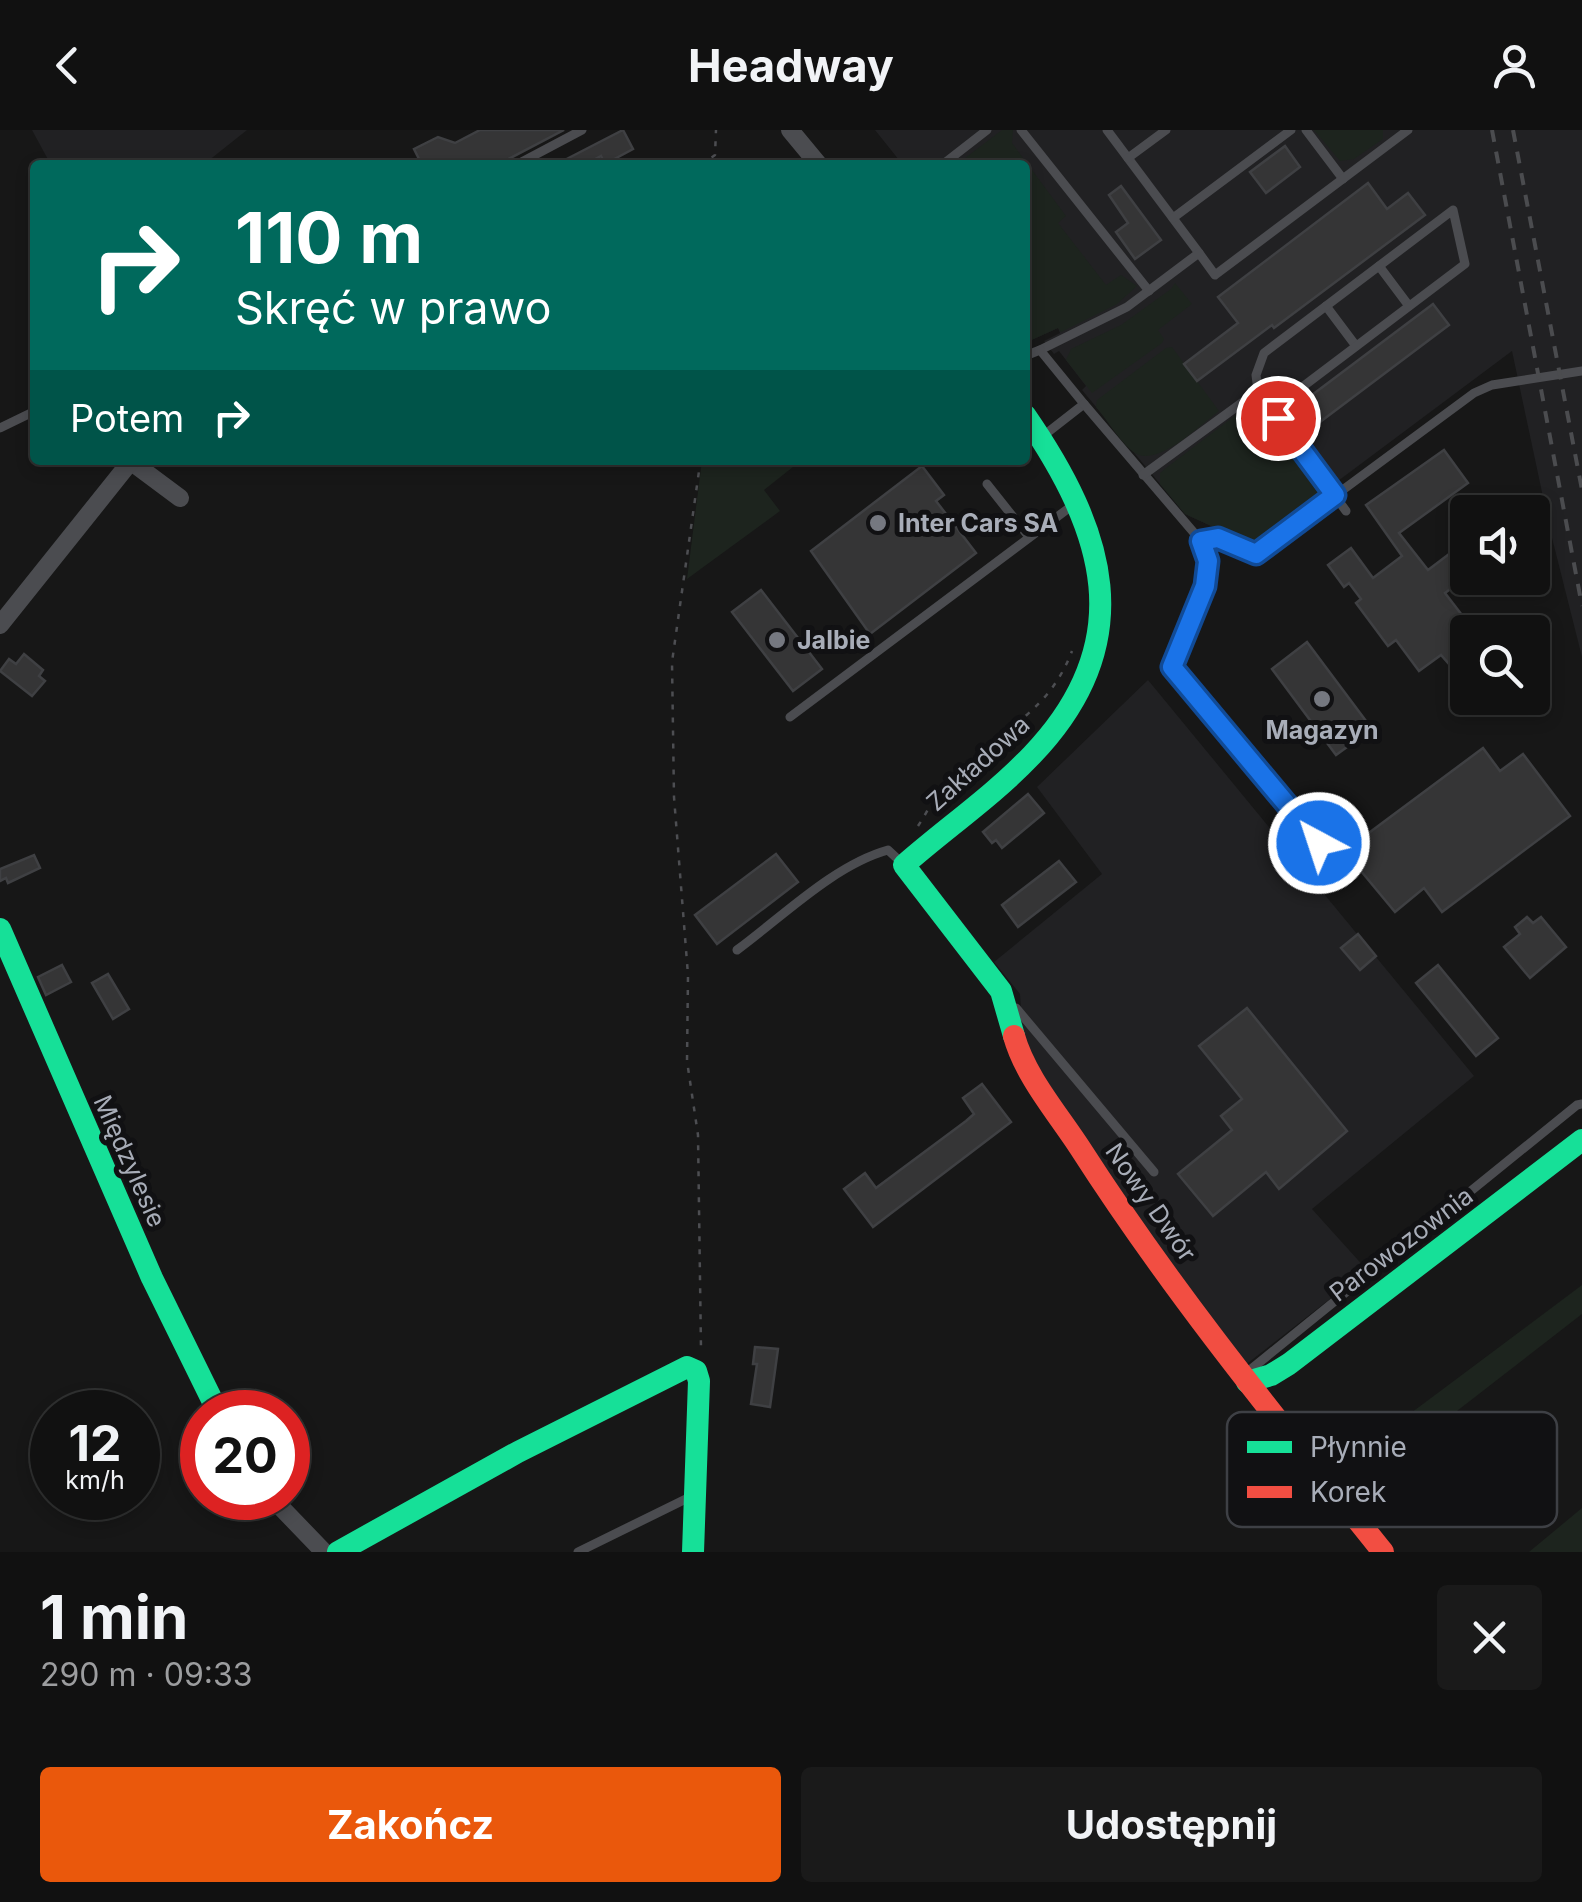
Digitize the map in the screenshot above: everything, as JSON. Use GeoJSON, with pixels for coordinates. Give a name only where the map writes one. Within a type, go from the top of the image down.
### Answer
{"type":"FeatureCollection","features":[{"type":"Feature","properties":{"kind":"street"},"geometry":{"type":"LineString","coordinates":[[790,130],[816,160]]}},
{"type":"Feature","properties":{"kind":"street","name":"Zakładowa"},"geometry":{"type":"LineString","coordinates":[[904,866],[1030,757],[1056,727],[1078,691],[1096,641],[1101,589],[1094,542],[1080,501],[1030,421]]}},
{"type":"Feature","properties":{"kind":"street"},"geometry":{"type":"LineString","coordinates":[[0,625],[127,465]]}},
{"type":"Feature","properties":{"kind":"street"},"geometry":{"type":"LineString","coordinates":[[135,465],[180,498]]}},
{"type":"Feature","properties":{"kind":"street","name":"Nowy Dwór"},"geometry":{"type":"LineString","coordinates":[[904,866],[1001,991],[1016,1044],[1028,1068],[1122,1214],[1271,1412]]}},
{"type":"Feature","properties":{"kind":"street","name":"Międzylesie"},"geometry":{"type":"LineString","coordinates":[[0,929],[152,1278],[207,1390]]}},
{"type":"Feature","properties":{"kind":"street","name":"Parowozownia"},"geometry":{"type":"LineString","coordinates":[[1245,1379],[1271,1375],[1289,1364],[1582,1140]]}},
{"type":"Feature","properties":{"kind":"street"},"geometry":{"type":"LineString","coordinates":[[338,1552],[518,1452],[686,1367],[696,1371],[699,1381],[692,1552]]}},
{"type":"Feature","properties":{"kind":"street"},"geometry":{"type":"LineString","coordinates":[[293,1520],[324,1552]]}},
{"type":"Feature","properties":{"kind":"street","name":"Nowy Dwór"},"geometry":{"type":"LineString","coordinates":[[1363,1527],[1383,1552]]}},
{"type":"Feature","properties":{"kind":"lane"},"geometry":{"type":"LineString","coordinates":[[525,160],[582,130]]}},
{"type":"Feature","properties":{"kind":"lane"},"geometry":{"type":"LineString","coordinates":[[948,160],[987,130]]}},
{"type":"Feature","properties":{"kind":"lane"},"geometry":{"type":"LineString","coordinates":[[1021,130],[1149,292]]}},
{"type":"Feature","properties":{"kind":"lane"},"geometry":{"type":"LineString","coordinates":[[1107,130],[1216,275],[1408,130]]}},
{"type":"Feature","properties":{"kind":"lane"},"geometry":{"type":"LineString","coordinates":[[1128,158],[1166,130]]}},
{"type":"Feature","properties":{"kind":"lane"},"geometry":{"type":"LineString","coordinates":[[1173,218],[1291,130]]}},
{"type":"Feature","properties":{"kind":"lane"},"geometry":{"type":"LineString","coordinates":[[1306,130],[1343,180]]}},
{"type":"Feature","properties":{"kind":"lane"},"geometry":{"type":"LineString","coordinates":[[1272,410],[1464,264],[1452,210],[1264,353],[1257,367],[1258,391],[1272,410],[1335,495],[1346,510]]}},
{"type":"Feature","properties":{"kind":"lane"},"geometry":{"type":"LineString","coordinates":[[1030,354],[1108,318],[1199,254]]}},
{"type":"Feature","properties":{"kind":"lane"},"geometry":{"type":"LineString","coordinates":[[1379,266],[1409,306]]}},
{"type":"Feature","properties":{"kind":"lane"},"geometry":{"type":"LineString","coordinates":[[1326,306],[1356,346]]}},
{"type":"Feature","properties":{"kind":"lane"},"geometry":{"type":"LineString","coordinates":[[1040,350],[1201,541],[1208,561],[1205,586],[1172,667],[1319,843]]}},
{"type":"Feature","properties":{"kind":"lane"},"geometry":{"type":"LineString","coordinates":[[1201,541],[1218,538],[1256,554],[1474,393],[1492,386],[1582,371]]}},
{"type":"Feature","properties":{"kind":"lane"},"geometry":{"type":"LineString","coordinates":[[1143,475],[1258,391]]}},
{"type":"Feature","properties":{"kind":"lane"},"geometry":{"type":"LineString","coordinates":[[1042,437],[1084,404]]}},
{"type":"Feature","properties":{"kind":"lane"},"geometry":{"type":"LineString","coordinates":[[0,428],[30,413]]}},
{"type":"Feature","properties":{"kind":"lane"},"geometry":{"type":"LineString","coordinates":[[988,484],[1029,537]]}},
{"type":"Feature","properties":{"kind":"lane"},"geometry":{"type":"LineString","coordinates":[[790,717],[1080,501]]}},
{"type":"Feature","properties":{"kind":"lane"},"geometry":{"type":"LineString","coordinates":[[737,950],[867,856],[888,850],[904,866]]}},
{"type":"Feature","properties":{"kind":"lane"},"geometry":{"type":"LineString","coordinates":[[1001,991],[1154,1172]]}},
{"type":"Feature","properties":{"kind":"lane"},"geometry":{"type":"LineString","coordinates":[[1245,1379],[1582,1104]]}},
{"type":"Feature","properties":{"kind":"lane"},"geometry":{"type":"LineString","coordinates":[[578,1552],[694,1495]]}},
{"type":"Feature","properties":{"kind":"path"},"geometry":{"type":"LineString","coordinates":[[709,160],[715,156],[716,130]]}},
{"type":"Feature","properties":{"kind":"path"},"geometry":{"type":"LineString","coordinates":[[696,1371],[701,1357],[698,1136],[687,1061],[686,957],[674,796],[672,662],[700,465]]}},
{"type":"Feature","properties":{"kind":"path"},"geometry":{"type":"LineString","coordinates":[[916,828],[947,781],[1040,705],[1060,676],[1075,639]]}},
{"type":"Feature","properties":{"kind":"shaded area"},"geometry":{"type":"Polygon","coordinates":[[[32,130],[247,130],[209,160],[48,160],[32,130]]]}},
{"type":"Feature","properties":{"kind":"shaded area"},"geometry":{"type":"Polygon","coordinates":[[[875,130],[1582,130],[1582,657],[1550,530],[1550,495],[1543,495],[1512,351],[1259,540],[1244,541],[1185,514],[1082,390],[1086,386],[1059,351],[1054,354],[1044,341],[1060,333],[1058,328],[1030,341],[1030,160],[899,160],[875,130]]]}},
{"type":"Feature","properties":{"kind":"shaded area"},"geometry":{"type":"Polygon","coordinates":[[[1002,130],[1013,130],[1012,143],[1025,160],[963,160],[1002,130]]]}},
{"type":"Feature","properties":{"kind":"shaded area"},"geometry":{"type":"Polygon","coordinates":[[[1314,130],[1383,130],[1383,139],[1354,159],[1340,161],[1314,130]]]}},
{"type":"Feature","properties":{"kind":"shaded area"},"geometry":{"type":"Polygon","coordinates":[[[1030,167],[1066,216],[1058,223],[1106,285],[1121,275],[1137,286],[1117,304],[1061,332],[1058,328],[1030,341],[1030,167]]]}},
{"type":"Feature","properties":{"kind":"shaded area"},"geometry":{"type":"Polygon","coordinates":[[[1175,283],[1192,304],[1158,330],[1164,339],[1162,343],[1092,393],[1066,360],[1071,349],[1121,325],[1175,283]]]}},
{"type":"Feature","properties":{"kind":"shaded area"},"geometry":{"type":"Polygon","coordinates":[[[1172,347],[1219,411],[1177,444],[1142,456],[1118,435],[1096,407],[1097,400],[1172,347]]]}},
{"type":"Feature","properties":{"kind":"shaded area"},"geometry":{"type":"Polygon","coordinates":[[[1249,405],[1266,409],[1283,433],[1262,448],[1270,459],[1281,451],[1286,459],[1295,452],[1319,486],[1320,495],[1259,540],[1244,541],[1185,514],[1160,484],[1160,473],[1249,405]]]}},
{"type":"Feature","properties":{"kind":"shaded area"},"geometry":{"type":"Polygon","coordinates":[[[701,465],[795,465],[764,490],[780,511],[687,579],[701,465]]]}},
{"type":"Feature","properties":{"kind":"shaded area"},"geometry":{"type":"Polygon","coordinates":[[[1148,680],[1474,1076],[1312,1209],[1367,1270],[1244,1366],[1100,1164],[1023,1043],[1020,994],[994,962],[1102,874],[1037,787],[1148,680]]]}},
{"type":"Feature","properties":{"kind":"shaded area"},"geometry":{"type":"Polygon","coordinates":[[[1582,1285],[1582,1314],[1456,1412],[1412,1412],[1582,1285]]]}},
{"type":"Feature","properties":{"kind":"shaded area"},"geometry":{"type":"Polygon","coordinates":[[[1582,1508],[1582,1552],[1529,1552],[1582,1508]]]}},
{"type":"Feature","properties":{"kind":"building"},"geometry":{"type":"Polygon","coordinates":[[[480,130],[564,130],[507,160],[420,160],[414,149],[438,137],[455,143],[480,130]]]}},
{"type":"Feature","properties":{"kind":"building"},"geometry":{"type":"Polygon","coordinates":[[[623,130],[633,149],[612,160],[603,160],[601,156],[593,160],[565,160],[623,130]]]}},
{"type":"Feature","properties":{"kind":"building"},"geometry":{"type":"Polygon","coordinates":[[[1285,146],[1300,167],[1266,193],[1250,172],[1285,146]]]}},
{"type":"Feature","properties":{"kind":"building"},"geometry":{"type":"Polygon","coordinates":[[[1368,183],[1387,209],[1408,193],[1425,215],[1197,381],[1184,364],[1238,323],[1218,297],[1368,183]]]}},
{"type":"Feature","properties":{"kind":"building"},"geometry":{"type":"Polygon","coordinates":[[[1121,186],[1161,240],[1135,259],[1116,232],[1128,223],[1109,195],[1121,186]]]}},
{"type":"Feature","properties":{"kind":"building"},"geometry":{"type":"Polygon","coordinates":[[[1433,304],[1449,325],[1312,428],[1296,407],[1433,304]]]}},
{"type":"Feature","properties":{"kind":"building"},"geometry":{"type":"Polygon","coordinates":[[[1444,450],[1468,483],[1399,533],[1428,570],[1450,553],[1450,589],[1445,593],[1462,615],[1450,615],[1449,664],[1441,655],[1419,671],[1396,640],[1388,646],[1356,603],[1361,599],[1349,583],[1344,587],[1328,565],[1351,548],[1373,578],[1402,556],[1366,505],[1444,450]]]}},
{"type":"Feature","properties":{"kind":"building"},"geometry":{"type":"Polygon","coordinates":[[[922,466],[944,495],[936,501],[976,553],[870,634],[811,551],[922,466]]]}},
{"type":"Feature","properties":{"kind":"building","name":"Jalbie"},"geometry":{"type":"Polygon","coordinates":[[[761,590],[822,669],[793,691],[732,612],[761,590]]]}},
{"type":"Feature","properties":{"kind":"building","name":"Magazyn"},"geometry":{"type":"Polygon","coordinates":[[[1307,642],[1372,729],[1336,755],[1272,669],[1307,642]]]}},
{"type":"Feature","properties":{"kind":"building"},"geometry":{"type":"Polygon","coordinates":[[[24,654],[43,670],[39,676],[45,681],[32,696],[0,671],[9,659],[16,664],[24,654]]]}},
{"type":"Feature","properties":{"kind":"building"},"geometry":{"type":"Polygon","coordinates":[[[1483,748],[1500,771],[1523,754],[1570,816],[1442,912],[1424,888],[1395,912],[1336,841],[1356,824],[1366,835],[1483,748]]]}},
{"type":"Feature","properties":{"kind":"building"},"geometry":{"type":"Polygon","coordinates":[[[1028,794],[1044,813],[1002,848],[996,840],[992,843],[983,832],[1028,794]]]}},
{"type":"Feature","properties":{"kind":"building"},"geometry":{"type":"Polygon","coordinates":[[[776,854],[798,882],[717,944],[695,915],[776,854]]]}},
{"type":"Feature","properties":{"kind":"building"},"geometry":{"type":"Polygon","coordinates":[[[34,855],[40,868],[8,883],[6,878],[0,881],[0,869],[34,855]]]}},
{"type":"Feature","properties":{"kind":"building"},"geometry":{"type":"Polygon","coordinates":[[[1059,861],[1076,882],[1018,927],[1002,905],[1059,861]]]}},
{"type":"Feature","properties":{"kind":"building"},"geometry":{"type":"Polygon","coordinates":[[[1527,917],[1533,923],[1541,917],[1566,947],[1530,978],[1504,947],[1520,934],[1515,927],[1527,917]]]}},
{"type":"Feature","properties":{"kind":"building"},"geometry":{"type":"Polygon","coordinates":[[[1358,934],[1376,956],[1360,970],[1341,948],[1358,934]]]}},
{"type":"Feature","properties":{"kind":"building"},"geometry":{"type":"Polygon","coordinates":[[[62,965],[71,982],[46,995],[38,977],[62,965]]]}},
{"type":"Feature","properties":{"kind":"building"},"geometry":{"type":"Polygon","coordinates":[[[1438,965],[1498,1038],[1476,1056],[1416,983],[1438,965]]]}},
{"type":"Feature","properties":{"kind":"building"},"geometry":{"type":"Polygon","coordinates":[[[108,974],[129,1009],[113,1019],[92,983],[108,974]]]}},
{"type":"Feature","properties":{"kind":"building"},"geometry":{"type":"Polygon","coordinates":[[[1247,1008],[1347,1131],[1279,1189],[1266,1172],[1213,1216],[1178,1174],[1232,1130],[1221,1116],[1242,1099],[1199,1046],[1247,1008]]]}},
{"type":"Feature","properties":{"kind":"building"},"geometry":{"type":"Polygon","coordinates":[[[982,1084],[1011,1122],[873,1227],[844,1189],[865,1173],[876,1188],[966,1121],[974,1114],[963,1098],[982,1084]]]}},
{"type":"Feature","properties":{"kind":"building"},"geometry":{"type":"Polygon","coordinates":[[[755,1347],[778,1349],[770,1407],[751,1404],[757,1364],[753,1364],[755,1347]]]}},
{"type":"Feature","properties":{"kind":"railway"},"geometry":{"type":"LineString","coordinates":[[1492,130],[1582,606]]}},
{"type":"Feature","properties":{"kind":"railway"},"geometry":{"type":"LineString","coordinates":[[1513,130],[1582,490]]}},
{"type":"Feature","properties":{"kind":"traffic: fast"},"geometry":{"type":"LineString","coordinates":[[1014,1036],[1001,991],[904,865],[1032,755],[1066,712],[1088,670],[1099,628],[1099,586],[1091,543],[1075,501],[1030,423]]}},
{"type":"Feature","properties":{"kind":"traffic: fast"},"geometry":{"type":"LineString","coordinates":[[0,929],[152,1278],[207,1390]]}},
{"type":"Feature","properties":{"kind":"traffic: fast"},"geometry":{"type":"LineString","coordinates":[[1247,1382],[1271,1375],[1289,1364],[1582,1140]]}},
{"type":"Feature","properties":{"kind":"traffic: fast"},"geometry":{"type":"LineString","coordinates":[[338,1552],[518,1452],[687,1367],[696,1371],[699,1381],[693,1552]]}},
{"type":"Feature","properties":{"kind":"traffic: jam"},"geometry":{"type":"LineString","coordinates":[[1014,1036],[1043,1094],[1151,1253],[1272,1412]]}},
{"type":"Feature","properties":{"kind":"traffic: jam"},"geometry":{"type":"LineString","coordinates":[[1363,1527],[1383,1552]]}},
{"type":"Feature","properties":{"kind":"place","name":"Inter Cars SA"},"geometry":{"type":"Point","coordinates":[878,523]}},
{"type":"Feature","properties":{"kind":"place","name":"Jalbie"},"geometry":{"type":"Point","coordinates":[777,640]}},
{"type":"Feature","properties":{"kind":"place","name":"Magazyn"},"geometry":{"type":"Point","coordinates":[1322,699]}},
{"type":"Feature","properties":{"kind":"route"},"geometry":{"type":"LineString","coordinates":[[1278,418],[1335,495],[1256,554],[1218,538],[1201,541],[1208,573],[1172,667],[1319,843]]}}]}
